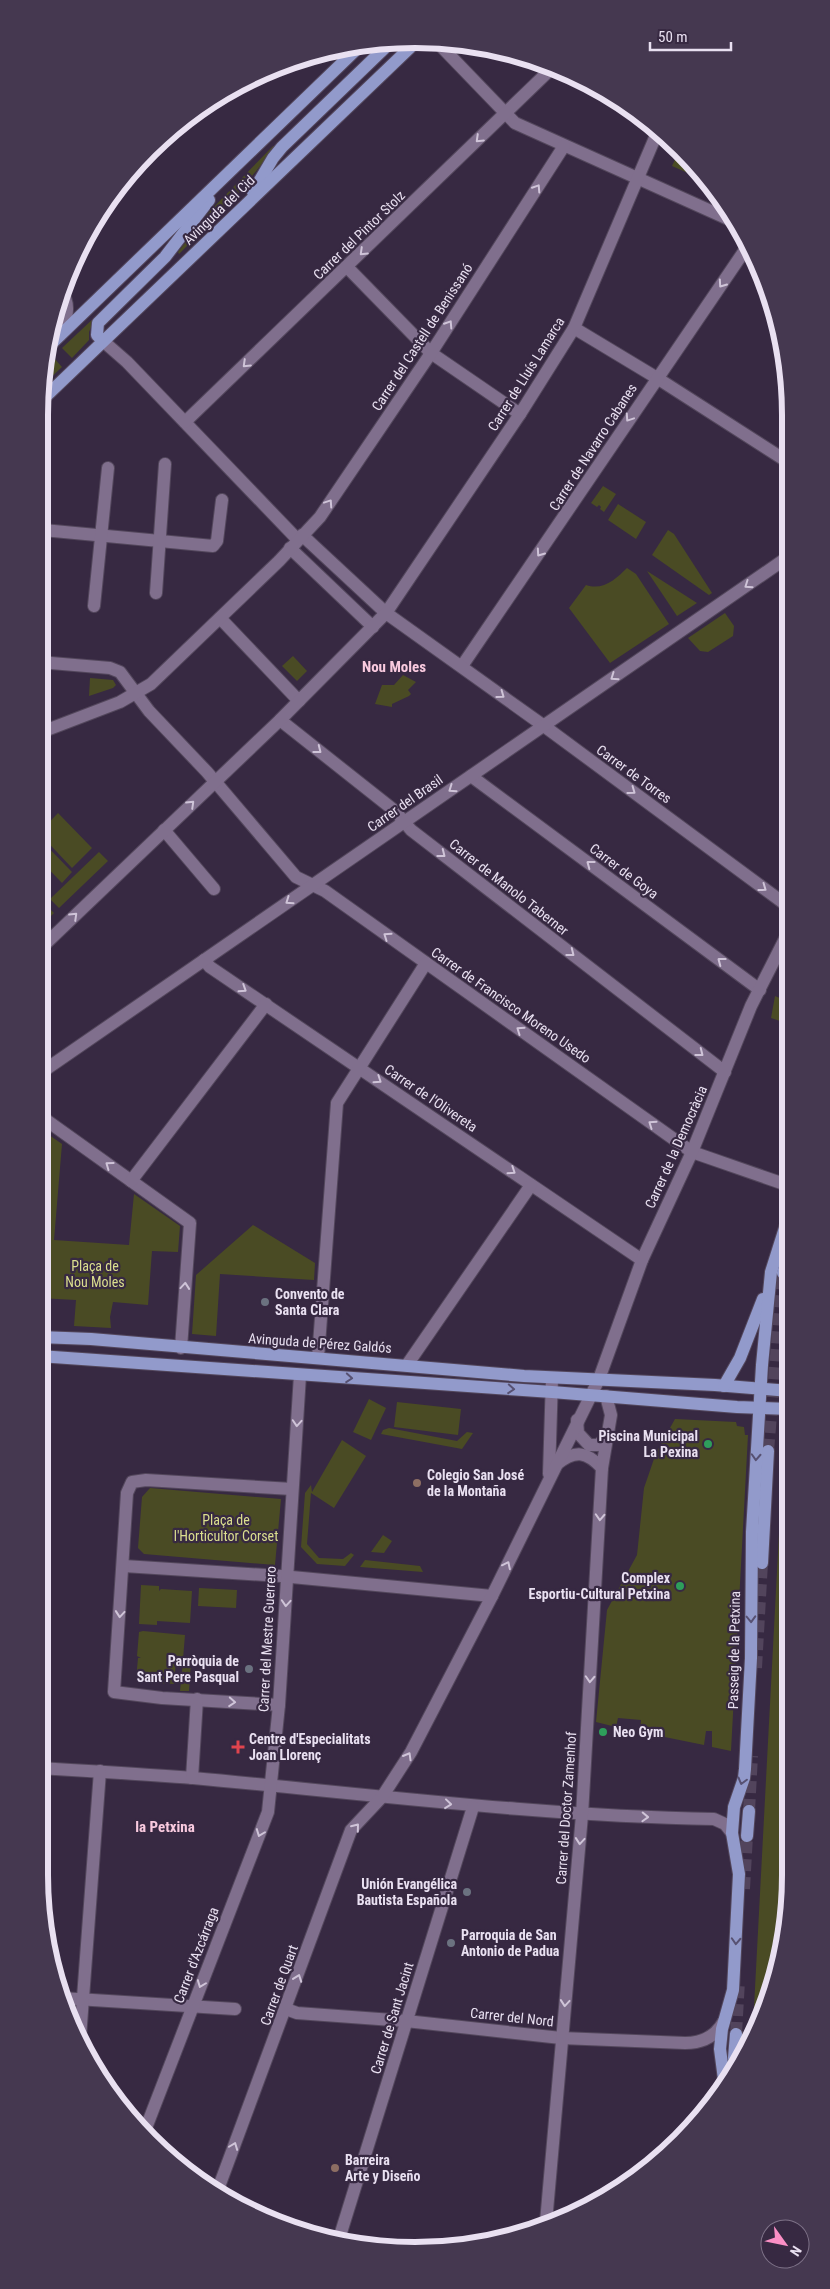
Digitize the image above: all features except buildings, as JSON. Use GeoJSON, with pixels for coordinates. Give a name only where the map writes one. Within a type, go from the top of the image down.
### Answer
{"type":"FeatureCollection","features":[{"type":"Feature","properties":{"kind":"main road","name":"Avinguda del Cid"},"geometry":{"type":"LineString","coordinates":[[48,394],[410,48]]}},
{"type":"Feature","properties":{"kind":"main road"},"geometry":{"type":"LineString","coordinates":[[246,205],[273,158],[282,147],[384,49]]}},
{"type":"Feature","properties":{"kind":"main road","name":"Avinguda del Cid"},"geometry":{"type":"LineString","coordinates":[[56,340],[352,53]]}},
{"type":"Feature","properties":{"kind":"main road"},"geometry":{"type":"LineString","coordinates":[[103,341],[97,334],[98,323],[166,258],[226,175]]}},
{"type":"Feature","properties":{"kind":"main road","name":"Passeig de la Petxina"},"geometry":{"type":"LineString","coordinates":[[723,2074],[720,2049],[733,1990],[740,1874],[732,1833],[734,1806],[745,1769],[751,1658],[752,1532],[760,1388],[782,1250]]}},
{"type":"Feature","properties":{"kind":"main road","name":"Passeig de la Petxina"},"geometry":{"type":"LineString","coordinates":[[777,1273],[782,1265]]}},
{"type":"Feature","properties":{"kind":"main road"},"geometry":{"type":"LineString","coordinates":[[724,1386],[740,1358],[777,1273]]}},
{"type":"Feature","properties":{"kind":"main road","name":"Avinguda de Pérez Galdós"},"geometry":{"type":"LineString","coordinates":[[48,1337],[100,1340],[552,1378],[599,1379],[782,1390]]}},
{"type":"Feature","properties":{"kind":"main road"},"geometry":{"type":"LineString","coordinates":[[48,1357],[782,1409]]}},
{"type":"Feature","properties":{"kind":"main road"},"geometry":{"type":"LineString","coordinates":[[762,1563],[768,1452]]}},
{"type":"Feature","properties":{"kind":"main road"},"geometry":{"type":"LineString","coordinates":[[747,1836],[749,1811]]}},
{"type":"Feature","properties":{"kind":"main road"},"geometry":{"type":"LineString","coordinates":[[734,2056],[736,2034]]}},
{"type":"Feature","properties":{"kind":"street"},"geometry":{"type":"LineString","coordinates":[[443,49],[515,122],[564,146],[725,218]]}},
{"type":"Feature","properties":{"kind":"street","name":"Carrer del Pintor Stolz"},"geometry":{"type":"LineString","coordinates":[[185,422],[548,72]]}},
{"type":"Feature","properties":{"kind":"street","name":"Carrer de Lluís Lamarca"},"geometry":{"type":"LineString","coordinates":[[48,941],[280,720],[386,613],[520,414],[574,328],[655,137]]}},
{"type":"Feature","properties":{"kind":"street","name":"Carrer del Castell de Benissanó"},"geometry":{"type":"LineString","coordinates":[[48,730],[120,702],[151,684],[220,618],[320,517],[431,353],[564,146]]}},
{"type":"Feature","properties":{"kind":"street","name":"Carrer de Navarro Cabanes"},"geometry":{"type":"LineString","coordinates":[[462,666],[744,251]]}},
{"type":"Feature","properties":{"kind":"street"},"geometry":{"type":"LineString","coordinates":[[347,267],[431,353],[520,414]]}},
{"type":"Feature","properties":{"kind":"street"},"geometry":{"type":"LineString","coordinates":[[60,336],[66,322],[66,301]]}},
{"type":"Feature","properties":{"kind":"street"},"geometry":{"type":"LineString","coordinates":[[574,328],[782,458]]}},
{"type":"Feature","properties":{"kind":"street"},"geometry":{"type":"LineString","coordinates":[[103,341],[127,362],[297,541],[372,627]]}},
{"type":"Feature","properties":{"kind":"street"},"geometry":{"type":"LineString","coordinates":[[156,593],[165,464]]}},
{"type":"Feature","properties":{"kind":"street"},"geometry":{"type":"LineString","coordinates":[[94,606],[108,468]]}},
{"type":"Feature","properties":{"kind":"street"},"geometry":{"type":"LineString","coordinates":[[48,531],[210,546],[215,545],[222,500]]}},
{"type":"Feature","properties":{"kind":"street","name":"Carrer de Torres"},"geometry":{"type":"LineString","coordinates":[[297,541],[386,613],[462,666],[782,902]]}},
{"type":"Feature","properties":{"kind":"street","name":"Carrer del Brasil"},"geometry":{"type":"LineString","coordinates":[[48,1068],[782,561]]}},
{"type":"Feature","properties":{"kind":"street"},"geometry":{"type":"LineString","coordinates":[[220,618],[299,701]]}},
{"type":"Feature","properties":{"kind":"street","name":"Carrer de Francisco Moreno Usedo"},"geometry":{"type":"LineString","coordinates":[[48,663],[110,668],[120,672],[135,694],[296,877],[325,891],[692,1152],[782,1183]]}},
{"type":"Feature","properties":{"kind":"street","name":"Carrer de Manolo Taberner"},"geometry":{"type":"LineString","coordinates":[[280,720],[395,811],[411,830],[725,1072]]}},
{"type":"Feature","properties":{"kind":"street","name":"Carrer de Goya"},"geometry":{"type":"LineString","coordinates":[[471,776],[760,990]]}},
{"type":"Feature","properties":{"kind":"street"},"geometry":{"type":"LineString","coordinates":[[164,830],[214,889]]}},
{"type":"Feature","properties":{"kind":"street","name":"Carrer de la Democràcia"},"geometry":{"type":"LineString","coordinates":[[599,1379],[642,1260],[692,1152],[751,1006],[782,945]]}},
{"type":"Feature","properties":{"kind":"street","name":"Carrer de l'Olivereta"},"geometry":{"type":"LineString","coordinates":[[204,960],[210,967],[642,1260]]}},
{"type":"Feature","properties":{"kind":"street"},"geometry":{"type":"LineString","coordinates":[[318,1358],[337,1103],[426,963]]}},
{"type":"Feature","properties":{"kind":"street"},"geometry":{"type":"LineString","coordinates":[[131,1181],[266,1004]]}},
{"type":"Feature","properties":{"kind":"street"},"geometry":{"type":"LineString","coordinates":[[48,1121],[190,1223],[181,1348]]}},
{"type":"Feature","properties":{"kind":"street"},"geometry":{"type":"LineString","coordinates":[[408,1365],[531,1184]]}},
{"type":"Feature","properties":{"kind":"street","name":"Carrer del Mestre Guerrero"},"geometry":{"type":"LineString","coordinates":[[271,1786],[279,1705],[300,1375]]}},
{"type":"Feature","properties":{"kind":"street"},"geometry":{"type":"LineString","coordinates":[[547,1484],[552,1378]]}},
{"type":"Feature","properties":{"kind":"street"},"geometry":{"type":"LineString","coordinates":[[599,1379],[577,1420],[578,1432],[589,1445],[598,1445],[607,1437]]}},
{"type":"Feature","properties":{"kind":"street","name":"Carrer del Doctor Zamenhof"},"geometry":{"type":"LineString","coordinates":[[546,2217],[582,1815],[602,1468],[611,1416],[606,1396]]}},
{"type":"Feature","properties":{"kind":"street","name":"Carrer de Quart"},"geometry":{"type":"LineString","coordinates":[[220,2185],[352,1830],[382,1797],[408,1756],[492,1596],[577,1420]]}},
{"type":"Feature","properties":{"kind":"street"},"geometry":{"type":"LineString","coordinates":[[557,1464],[571,1455],[578,1454],[589,1457],[602,1468]]}},
{"type":"Feature","properties":{"kind":"street"},"geometry":{"type":"LineString","coordinates":[[279,1705],[162,1698],[114,1692],[124,1566],[127,1494],[132,1482],[146,1480],[292,1489]]}},
{"type":"Feature","properties":{"kind":"street"},"geometry":{"type":"LineString","coordinates":[[124,1566],[288,1576],[492,1596]]}},
{"type":"Feature","properties":{"kind":"street"},"geometry":{"type":"LineString","coordinates":[[192,1778],[197,1699]]}},
{"type":"Feature","properties":{"kind":"street"},"geometry":{"type":"LineString","coordinates":[[48,1768],[192,1778],[474,1807],[582,1815],[714,1819],[725,1824],[732,1833]]}},
{"type":"Feature","properties":{"kind":"street"},"geometry":{"type":"LineString","coordinates":[[81,2028],[100,1771]]}},
{"type":"Feature","properties":{"kind":"street","name":"Carrer d'Azcárraga"},"geometry":{"type":"LineString","coordinates":[[147,2125],[268,1812],[271,1786]]}},
{"type":"Feature","properties":{"kind":"street","name":"Carrer de Sant Jacint"},"geometry":{"type":"LineString","coordinates":[[341,2233],[474,1807]]}},
{"type":"Feature","properties":{"kind":"street"},"geometry":{"type":"LineString","coordinates":[[69,1999],[235,2009]]}},
{"type":"Feature","properties":{"kind":"street","name":"Carrer del Nord"},"geometry":{"type":"LineString","coordinates":[[286,2009],[297,2013],[406,2021],[562,2038],[693,2043],[702,2041],[716,2032],[726,2018]]}},
{"type":"Feature","properties":{"kind":"green space"},"geometry":{"type":"Polygon","coordinates":[[[273,146],[275,147],[234,199],[179,254],[178,252],[211,210],[273,146]]]}},
{"type":"Feature","properties":{"kind":"green space"},"geometry":{"type":"Polygon","coordinates":[[[676,157],[693,175],[672,166],[676,157]]]}},
{"type":"Feature","properties":{"kind":"green space"},"geometry":{"type":"Polygon","coordinates":[[[95,317],[89,332],[89,340],[72,358],[62,348],[95,317]]]}},
{"type":"Feature","properties":{"kind":"green space"},"geometry":{"type":"Polygon","coordinates":[[[53,357],[62,367],[50,379],[51,367],[53,357]]]}},
{"type":"Feature","properties":{"kind":"green space"},"geometry":{"type":"Polygon","coordinates":[[[603,486],[616,494],[604,512],[600,509],[599,505],[597,507],[591,503],[603,486]]]}},
{"type":"Feature","properties":{"kind":"green space"},"geometry":{"type":"Polygon","coordinates":[[[618,504],[646,522],[636,539],[608,520],[618,504]]]}},
{"type":"Feature","properties":{"kind":"green space"},"geometry":{"type":"Polygon","coordinates":[[[668,530],[674,534],[712,593],[709,595],[652,555],[668,530]]]}},
{"type":"Feature","properties":{"kind":"green space"},"geometry":{"type":"Polygon","coordinates":[[[627,568],[636,574],[669,624],[610,663],[569,608],[586,585],[598,586],[609,583],[627,568]]]}},
{"type":"Feature","properties":{"kind":"green space"},"geometry":{"type":"Polygon","coordinates":[[[647,571],[697,603],[677,616],[647,571]]]}},
{"type":"Feature","properties":{"kind":"green space"},"geometry":{"type":"Polygon","coordinates":[[[725,613],[734,626],[733,636],[708,652],[700,651],[688,638],[725,613]]]}},
{"type":"Feature","properties":{"kind":"green space"},"geometry":{"type":"Polygon","coordinates":[[[293,656],[307,671],[297,681],[282,666],[293,656]]]}},
{"type":"Feature","properties":{"kind":"green space"},"geometry":{"type":"Polygon","coordinates":[[[403,675],[416,682],[408,690],[411,694],[392,704],[392,707],[375,704],[382,685],[394,685],[403,675]]]}},
{"type":"Feature","properties":{"kind":"green space"},"geometry":{"type":"Polygon","coordinates":[[[90,678],[113,680],[116,685],[113,688],[89,696],[90,678]]]}},
{"type":"Feature","properties":{"kind":"green space"},"geometry":{"type":"Polygon","coordinates":[[[58,813],[92,848],[72,868],[48,843],[48,824],[58,813]]]}},
{"type":"Feature","properties":{"kind":"green space"},"geometry":{"type":"Polygon","coordinates":[[[48,847],[72,872],[62,883],[48,868],[48,847]]]}},
{"type":"Feature","properties":{"kind":"green space"},"geometry":{"type":"Polygon","coordinates":[[[99,852],[108,861],[59,908],[50,899],[99,852]]]}},
{"type":"Feature","properties":{"kind":"green space"},"geometry":{"type":"Polygon","coordinates":[[[48,907],[54,913],[48,919],[48,907]]]}},
{"type":"Feature","properties":{"kind":"green space"},"geometry":{"type":"Polygon","coordinates":[[[775,996],[782,999],[782,1022],[771,1018],[775,996]]]}},
{"type":"Feature","properties":{"kind":"green space","name":"Plaça de Nou Moles"},"geometry":{"type":"Polygon","coordinates":[[[48,1134],[62,1144],[54,1240],[129,1245],[134,1194],[180,1226],[178,1252],[152,1251],[148,1305],[113,1302],[110,1317],[111,1328],[74,1326],[76,1300],[48,1298],[48,1134]]]}},
{"type":"Feature","properties":{"kind":"green space"},"geometry":{"type":"Polygon","coordinates":[[[253,1225],[315,1263],[314,1280],[220,1274],[216,1336],[192,1334],[196,1275],[253,1225]]]}},
{"type":"Feature","properties":{"kind":"green space"},"geometry":{"type":"Polygon","coordinates":[[[369,1399],[386,1408],[371,1440],[353,1432],[369,1399]]]}},
{"type":"Feature","properties":{"kind":"green space"},"geometry":{"type":"Polygon","coordinates":[[[397,1402],[461,1409],[458,1435],[394,1427],[397,1402]]]}},
{"type":"Feature","properties":{"kind":"green space","name":"Complex Esportiu-Cultural Petxina"},"geometry":{"type":"Polygon","coordinates":[[[675,1419],[736,1422],[737,1426],[744,1427],[745,1435],[748,1435],[731,1751],[712,1747],[712,1731],[706,1731],[704,1745],[640,1732],[641,1720],[618,1718],[616,1727],[596,1722],[607,1610],[637,1555],[644,1488],[656,1453],[675,1419]]]}},
{"type":"Feature","properties":{"kind":"green space"},"geometry":{"type":"Polygon","coordinates":[[[389,1428],[457,1441],[467,1432],[473,1433],[462,1449],[381,1434],[383,1430],[389,1428]]]}},
{"type":"Feature","properties":{"kind":"green space"},"geometry":{"type":"Polygon","coordinates":[[[342,1440],[366,1456],[334,1508],[311,1493],[307,1544],[319,1558],[343,1559],[351,1553],[354,1555],[345,1566],[317,1564],[301,1547],[305,1493],[311,1485],[312,1492],[342,1440]]]}},
{"type":"Feature","properties":{"kind":"green space"},"geometry":{"type":"Polygon","coordinates":[[[782,1477],[782,1898],[770,1969],[753,2019],[782,1477]]]}},
{"type":"Feature","properties":{"kind":"green space","name":"Plaça de l'Horticultor Corset"},"geometry":{"type":"Polygon","coordinates":[[[150,1488],[281,1499],[275,1565],[144,1554],[138,1548],[142,1497],[150,1488]]]}},
{"type":"Feature","properties":{"kind":"green space"},"geometry":{"type":"Polygon","coordinates":[[[383,1535],[392,1541],[384,1553],[371,1552],[383,1535]]]}},
{"type":"Feature","properties":{"kind":"green space"},"geometry":{"type":"Polygon","coordinates":[[[365,1560],[420,1566],[423,1572],[360,1567],[365,1560]]]}},
{"type":"Feature","properties":{"kind":"green space"},"geometry":{"type":"Polygon","coordinates":[[[141,1585],[159,1586],[159,1591],[161,1589],[192,1591],[190,1623],[157,1621],[157,1625],[139,1624],[141,1585]]]}},
{"type":"Feature","properties":{"kind":"green space"},"geometry":{"type":"Polygon","coordinates":[[[199,1588],[237,1590],[236,1608],[198,1606],[199,1588]]]}},
{"type":"Feature","properties":{"kind":"green space"},"geometry":{"type":"Polygon","coordinates":[[[139,1632],[185,1635],[183,1659],[174,1659],[176,1661],[174,1684],[140,1682],[136,1680],[138,1658],[141,1658],[137,1656],[139,1632]]]}},
{"type":"Feature","properties":{"kind":"green space"},"geometry":{"type":"Polygon","coordinates":[[[183,1661],[191,1662],[189,1691],[180,1691],[183,1661]]]}},
{"type":"Feature","properties":{"kind":"tunnel"},"geometry":{"type":"LineString","coordinates":[[768,1451],[782,1285]]}},
{"type":"Feature","properties":{"kind":"tunnel"},"geometry":{"type":"LineString","coordinates":[[756,1668],[762,1563]]}},
{"type":"Feature","properties":{"kind":"tunnel"},"geometry":{"type":"LineString","coordinates":[[749,1811],[752,1756]]}},
{"type":"Feature","properties":{"kind":"tunnel"},"geometry":{"type":"LineString","coordinates":[[744,1889],[747,1836]]}},
{"type":"Feature","properties":{"kind":"tunnel"},"geometry":{"type":"LineString","coordinates":[[736,2034],[739,1981]]}},
{"type":"Feature","properties":{"kind":"place","name":"Convento de Santa Clara"},"geometry":{"type":"Point","coordinates":[265,1302]}},
{"type":"Feature","properties":{"kind":"place","name":"Piscina Municipal La Pexina"},"geometry":{"type":"Point","coordinates":[708,1444]}},
{"type":"Feature","properties":{"kind":"place","name":"Colegio San José de la Montaña"},"geometry":{"type":"Point","coordinates":[417,1483]}},
{"type":"Feature","properties":{"kind":"place","name":"Complex Esportiu-Cultural Petxina"},"geometry":{"type":"Point","coordinates":[680,1586]}},
{"type":"Feature","properties":{"kind":"place","name":"Parròquia de Sant Pere Pasqual"},"geometry":{"type":"Point","coordinates":[249,1669]}},
{"type":"Feature","properties":{"kind":"place","name":"Neo Gym"},"geometry":{"type":"Point","coordinates":[603,1732]}},
{"type":"Feature","properties":{"kind":"place","name":"Centre d'Especialitats Joan Llorenç"},"geometry":{"type":"Point","coordinates":[238,1747]}},
{"type":"Feature","properties":{"kind":"place","name":"Unión Evangélica Bautista Española"},"geometry":{"type":"Point","coordinates":[467,1892]}},
{"type":"Feature","properties":{"kind":"place","name":"Parroquia de San Antonio de Padua"},"geometry":{"type":"Point","coordinates":[451,1943]}},
{"type":"Feature","properties":{"kind":"place","name":"Barreira Arte y Diseño"},"geometry":{"type":"Point","coordinates":[335,2168]}},
{"type":"Feature","properties":{"kind":"district","name":"Nou Moles"},"geometry":{"type":"Point","coordinates":[394,667]}},
{"type":"Feature","properties":{"kind":"district","name":"la Petxina"},"geometry":{"type":"Point","coordinates":[165,1827]}}]}
